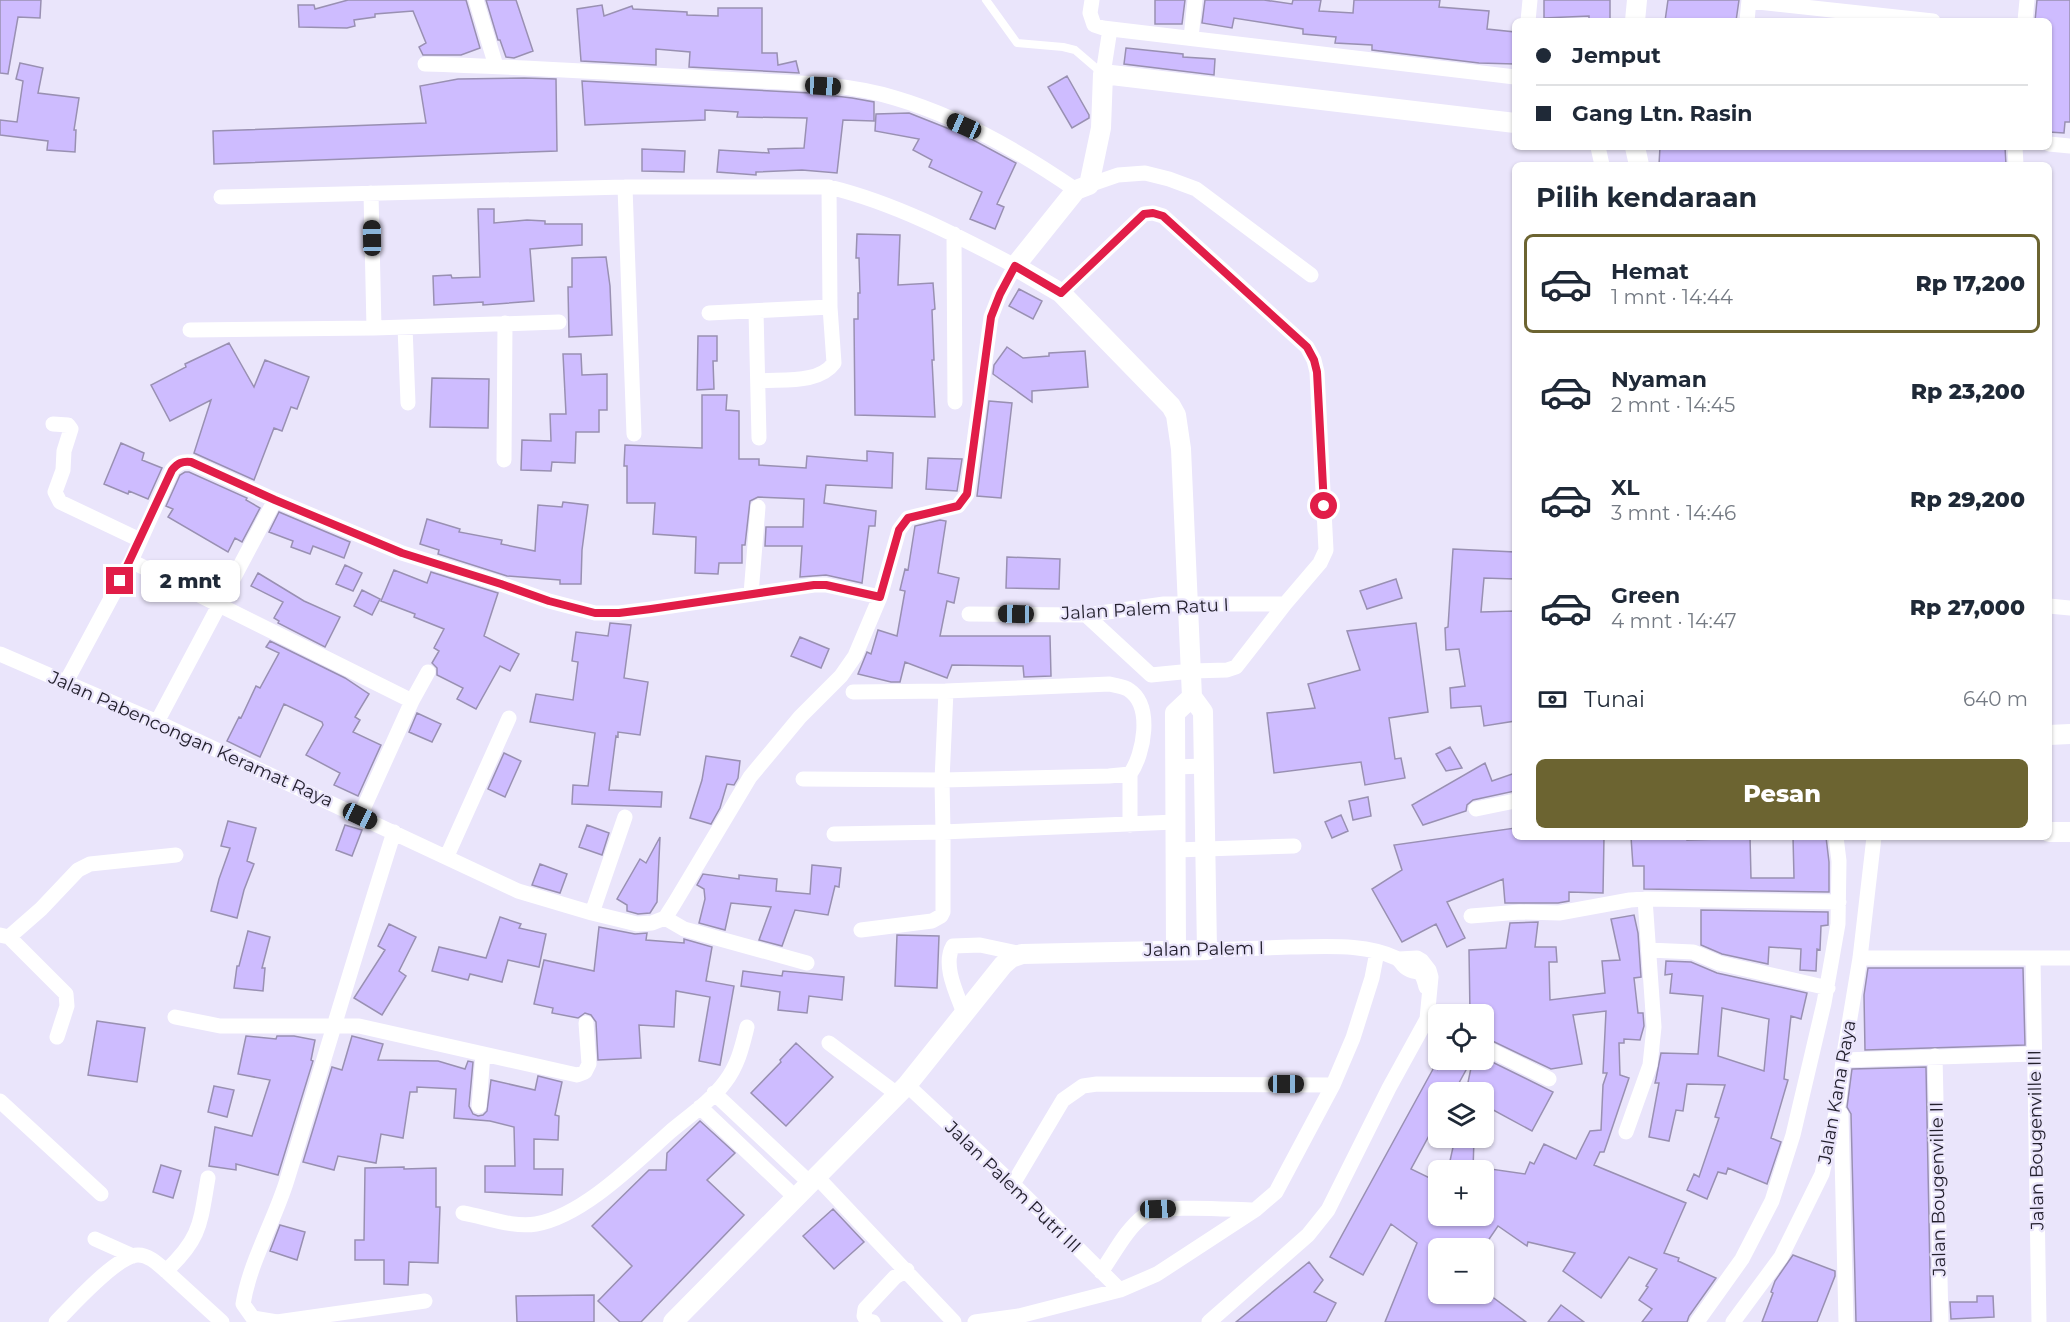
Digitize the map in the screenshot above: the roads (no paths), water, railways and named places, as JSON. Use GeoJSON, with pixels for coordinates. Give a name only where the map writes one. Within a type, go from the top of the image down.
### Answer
{"type":"FeatureCollection","features":[{"type":"Feature","properties":{"kind":"street"},"geometry":{"type":"LineString","coordinates":[[476,0],[496,66]]}},
{"type":"Feature","properties":{"kind":"street"},"geometry":{"type":"LineString","coordinates":[[1092,0],[1090,13],[1094,25],[1110,29],[1512,77]]}},
{"type":"Feature","properties":{"kind":"street"},"geometry":{"type":"LineString","coordinates":[[1191,38],[1195,0]]}},
{"type":"Feature","properties":{"kind":"street"},"geometry":{"type":"LineString","coordinates":[[1528,18],[1530,0]]}},
{"type":"Feature","properties":{"kind":"street"},"geometry":{"type":"LineString","coordinates":[[1635,18],[1637,0]]}},
{"type":"Feature","properties":{"kind":"street"},"geometry":{"type":"LineString","coordinates":[[1747,18],[1749,0],[1907,18]]}},
{"type":"Feature","properties":{"kind":"street"},"geometry":{"type":"LineString","coordinates":[[2025,18],[2027,0]]}},
{"type":"Feature","properties":{"kind":"street"},"geometry":{"type":"LineString","coordinates":[[807,963],[684,929],[665,918],[750,777],[801,717],[841,676],[855,656],[880,597],[899,530],[904,522],[908,518],[958,506],[967,494],[991,317],[1015,266],[1086,181],[1099,143],[1103,74],[1110,29]]}},
{"type":"Feature","properties":{"kind":"street"},"geometry":{"type":"LineString","coordinates":[[425,64],[496,66],[844,87],[892,97],[922,106],[986,135],[1046,169],[1086,181],[1118,175],[1145,174],[1169,179],[1196,189],[1311,275]]}},
{"type":"Feature","properties":{"kind":"street"},"geometry":{"type":"LineString","coordinates":[[1103,74],[1512,123]]}},
{"type":"Feature","properties":{"kind":"street"},"geometry":{"type":"LineString","coordinates":[[2052,144],[2070,146]]}},
{"type":"Feature","properties":{"kind":"street"},"geometry":{"type":"LineString","coordinates":[[625,187],[634,434]]}},
{"type":"Feature","properties":{"kind":"street"},"geometry":{"type":"LineString","coordinates":[[220,197],[625,187],[829,187],[861,195],[954,234],[1061,293],[1171,405],[1176,415],[1181,449],[1192,697],[1203,712],[1207,950]]}},
{"type":"Feature","properties":{"kind":"street"},"geometry":{"type":"LineString","coordinates":[[759,381],[818,377],[830,369],[834,363],[830,307],[829,187]]}},
{"type":"Feature","properties":{"kind":"street"},"geometry":{"type":"LineString","coordinates":[[371,193],[374,328]]}},
{"type":"Feature","properties":{"kind":"street"},"geometry":{"type":"LineString","coordinates":[[1061,293],[1144,214],[1153,213],[1163,216],[1307,347],[1317,372],[1326,550],[1320,563],[1236,667],[1227,670],[1151,675],[1086,615]]}},
{"type":"Feature","properties":{"kind":"street"},"geometry":{"type":"LineString","coordinates":[[954,234],[955,402]]}},
{"type":"Feature","properties":{"kind":"street"},"geometry":{"type":"LineString","coordinates":[[709,313],[830,307]]}},
{"type":"Feature","properties":{"kind":"street"},"geometry":{"type":"LineString","coordinates":[[756,311],[759,438]]}},
{"type":"Feature","properties":{"kind":"street"},"geometry":{"type":"LineString","coordinates":[[190,330],[374,328],[559,322]]}},
{"type":"Feature","properties":{"kind":"street"},"geometry":{"type":"LineString","coordinates":[[504,460],[506,323]]}},
{"type":"Feature","properties":{"kind":"street"},"geometry":{"type":"LineString","coordinates":[[405,327],[408,403]]}},
{"type":"Feature","properties":{"kind":"street"},"geometry":{"type":"LineString","coordinates":[[53,424],[68,425],[71,429],[64,451],[63,470],[55,492],[60,502],[140,540]]}},
{"type":"Feature","properties":{"kind":"street"},"geometry":{"type":"LineString","coordinates":[[66,682],[131,561],[172,470],[177,464],[185,461],[402,553],[549,601],[595,613],[651,609],[814,585],[826,585],[880,597]]}},
{"type":"Feature","properties":{"kind":"street"},"geometry":{"type":"LineString","coordinates":[[157,722],[275,500]]}},
{"type":"Feature","properties":{"kind":"street"},"geometry":{"type":"LineString","coordinates":[[752,594],[758,507]]}},
{"type":"Feature","properties":{"kind":"street"},"geometry":{"type":"LineString","coordinates":[[131,561],[412,701]]}},
{"type":"Feature","properties":{"kind":"street","name":"Jalan Palem Ratu I"},"geometry":{"type":"LineString","coordinates":[[969,614],[1086,615],[1164,604],[1285,604]]}},
{"type":"Feature","properties":{"kind":"street"},"geometry":{"type":"LineString","coordinates":[[2052,606],[2070,608]]}},
{"type":"Feature","properties":{"kind":"street","name":"Jalan Pabencongan Keramat Raya"},"geometry":{"type":"LineString","coordinates":[[0,654],[157,722],[518,891],[592,914],[637,924],[652,923],[665,918]]}},
{"type":"Feature","properties":{"kind":"street"},"geometry":{"type":"LineString","coordinates":[[360,816],[412,701],[428,672]]}},
{"type":"Feature","properties":{"kind":"street"},"geometry":{"type":"LineString","coordinates":[[853,692],[946,691],[1110,684],[1128,689],[1137,698],[1143,711],[1143,742],[1138,764],[1130,774],[1130,825]]}},
{"type":"Feature","properties":{"kind":"street"},"geometry":{"type":"LineString","coordinates":[[861,930],[932,921],[941,916],[943,912],[942,780],[946,691]]}},
{"type":"Feature","properties":{"kind":"street"},"geometry":{"type":"LineString","coordinates":[[1176,950],[1175,713],[1192,697]]}},
{"type":"Feature","properties":{"kind":"street"},"geometry":{"type":"LineString","coordinates":[[447,856],[509,718]]}},
{"type":"Feature","properties":{"kind":"street"},"geometry":{"type":"LineString","coordinates":[[2052,735],[2070,734]]}},
{"type":"Feature","properties":{"kind":"street"},"geometry":{"type":"LineString","coordinates":[[1175,766],[1204,766]]}},
{"type":"Feature","properties":{"kind":"street"},"geometry":{"type":"LineString","coordinates":[[803,779],[942,780],[1130,774]]}},
{"type":"Feature","properties":{"kind":"street"},"geometry":{"type":"LineString","coordinates":[[1476,809],[1512,802]]}},
{"type":"Feature","properties":{"kind":"street"},"geometry":{"type":"LineString","coordinates":[[592,914],[625,817]]}},
{"type":"Feature","properties":{"kind":"street"},"geometry":{"type":"LineString","coordinates":[[834,834],[943,832],[1175,822]]}},
{"type":"Feature","properties":{"kind":"street"},"geometry":{"type":"LineString","coordinates":[[394,832],[282,1196],[254,1263],[243,1304],[253,1318],[277,1322],[425,1300]]}},
{"type":"Feature","properties":{"kind":"street"},"geometry":{"type":"LineString","coordinates":[[2052,832],[2070,832]]}},
{"type":"Feature","properties":{"kind":"street"},"geometry":{"type":"LineString","coordinates":[[1697,1322],[1742,1259],[1772,1201],[1793,1135],[1828,988],[1838,924],[1839,861],[1836,840]]}},
{"type":"Feature","properties":{"kind":"street","name":"Jalan Kana Raya"},"geometry":{"type":"LineString","coordinates":[[1733,1322],[1781,1257],[1822,1174],[1839,1100],[1843,1060],[1860,958],[1874,840]]}},
{"type":"Feature","properties":{"kind":"street"},"geometry":{"type":"LineString","coordinates":[[1176,850],[1294,846]]}},
{"type":"Feature","properties":{"kind":"street"},"geometry":{"type":"LineString","coordinates":[[57,1037],[67,1006],[66,994],[5,936],[41,909],[78,870],[90,864],[176,855]]}},
{"type":"Feature","properties":{"kind":"street"},"geometry":{"type":"LineString","coordinates":[[1471,916],[1520,912],[1559,913],[1645,899],[1839,902]]}},
{"type":"Feature","properties":{"kind":"street"},"geometry":{"type":"LineString","coordinates":[[1626,1132],[1650,1065],[1654,1027],[1645,899]]}},
{"type":"Feature","properties":{"kind":"street","name":"Jalan Palem I"},"geometry":{"type":"LineString","coordinates":[[964,1013],[949,964],[949,954],[954,946],[980,945],[1022,954],[1342,946],[1389,956],[1417,958],[1426,964],[1431,977],[1432,1004]]}},
{"type":"Feature","properties":{"kind":"street"},"geometry":{"type":"LineString","coordinates":[[1649,950],[1693,952],[1719,963],[1828,988]]}},
{"type":"Feature","properties":{"kind":"street"},"geometry":{"type":"LineString","coordinates":[[673,1322],[902,1089],[1002,965],[1022,954]]}},
{"type":"Feature","properties":{"kind":"street"},"geometry":{"type":"LineString","coordinates":[[975,1322],[1019,1316],[1120,1290],[1157,1274],[1255,1210],[1276,1192],[1333,1084],[1353,1038],[1372,978],[1389,956]]}},
{"type":"Feature","properties":{"kind":"street"},"geometry":{"type":"LineString","coordinates":[[1860,958],[2070,958]]}},
{"type":"Feature","properties":{"kind":"street","name":"Jalan Bougenville III"},"geometry":{"type":"LineString","coordinates":[[2033,958],[2039,1322]]}},
{"type":"Feature","properties":{"kind":"street"},"geometry":{"type":"LineString","coordinates":[[175,1017],[220,1026],[369,1027],[573,1075],[582,1074],[588,1069],[586,1023]]}},
{"type":"Feature","properties":{"kind":"street"},"geometry":{"type":"LineString","coordinates":[[1209,1322],[1308,1235],[1328,1209],[1389,1088],[1428,1023]]}},
{"type":"Feature","properties":{"kind":"street"},"geometry":{"type":"LineString","coordinates":[[463,1213],[523,1225],[550,1220],[582,1204],[615,1180],[700,1107],[724,1083],[741,1055],[747,1027]]}},
{"type":"Feature","properties":{"kind":"street","name":"Jalan Palem Putri III"},"geometry":{"type":"LineString","coordinates":[[829,1043],[902,1089],[1013,1184],[1120,1290]]}},
{"type":"Feature","properties":{"kind":"street"},"geometry":{"type":"LineString","coordinates":[[1494,1052],[1549,1079]]}},
{"type":"Feature","properties":{"kind":"street"},"geometry":{"type":"LineString","coordinates":[[479,1106],[483,1054]]}},
{"type":"Feature","properties":{"kind":"street"},"geometry":{"type":"LineString","coordinates":[[1843,1060],[2035,1054]]}},
{"type":"Feature","properties":{"kind":"street","name":"Jalan Bougenville II"},"geometry":{"type":"LineString","coordinates":[[1935,1056],[1941,1322]]}},
{"type":"Feature","properties":{"kind":"street"},"geometry":{"type":"LineString","coordinates":[[1013,1184],[1064,1100],[1083,1086],[1097,1084],[1333,1084]]}},
{"type":"Feature","properties":{"kind":"street"},"geometry":{"type":"LineString","coordinates":[[714,1093],[813,1180],[907,1270],[954,1322]]}},
{"type":"Feature","properties":{"kind":"street"},"geometry":{"type":"LineString","coordinates":[[1839,1100],[1846,1322]]}},
{"type":"Feature","properties":{"kind":"street"},"geometry":{"type":"LineString","coordinates":[[0,1101],[100,1194]]}},
{"type":"Feature","properties":{"kind":"street"},"geometry":{"type":"LineString","coordinates":[[700,1107],[796,1198]]}},
{"type":"Feature","properties":{"kind":"street"},"geometry":{"type":"LineString","coordinates":[[166,1271],[185,1253],[195,1236],[200,1224],[208,1178]]}},
{"type":"Feature","properties":{"kind":"street"},"geometry":{"type":"LineString","coordinates":[[1101,1272],[1134,1225],[1149,1212],[1158,1209],[1255,1210]]}},
{"type":"Feature","properties":{"kind":"street"},"geometry":{"type":"LineString","coordinates":[[95,1239],[134,1256],[145,1256],[156,1262],[222,1322]]}},
{"type":"Feature","properties":{"kind":"street"},"geometry":{"type":"LineString","coordinates":[[56,1322],[108,1271],[134,1256]]}},
{"type":"Feature","properties":{"kind":"street"},"geometry":{"type":"LineString","coordinates":[[873,1322],[867,1321],[864,1316],[865,1309],[895,1277],[907,1270]]}},
{"type":"Feature","properties":{"kind":"lane"},"geometry":{"type":"LineString","coordinates":[[987,0],[1017,43],[1075,50],[1103,74]]}}]}
